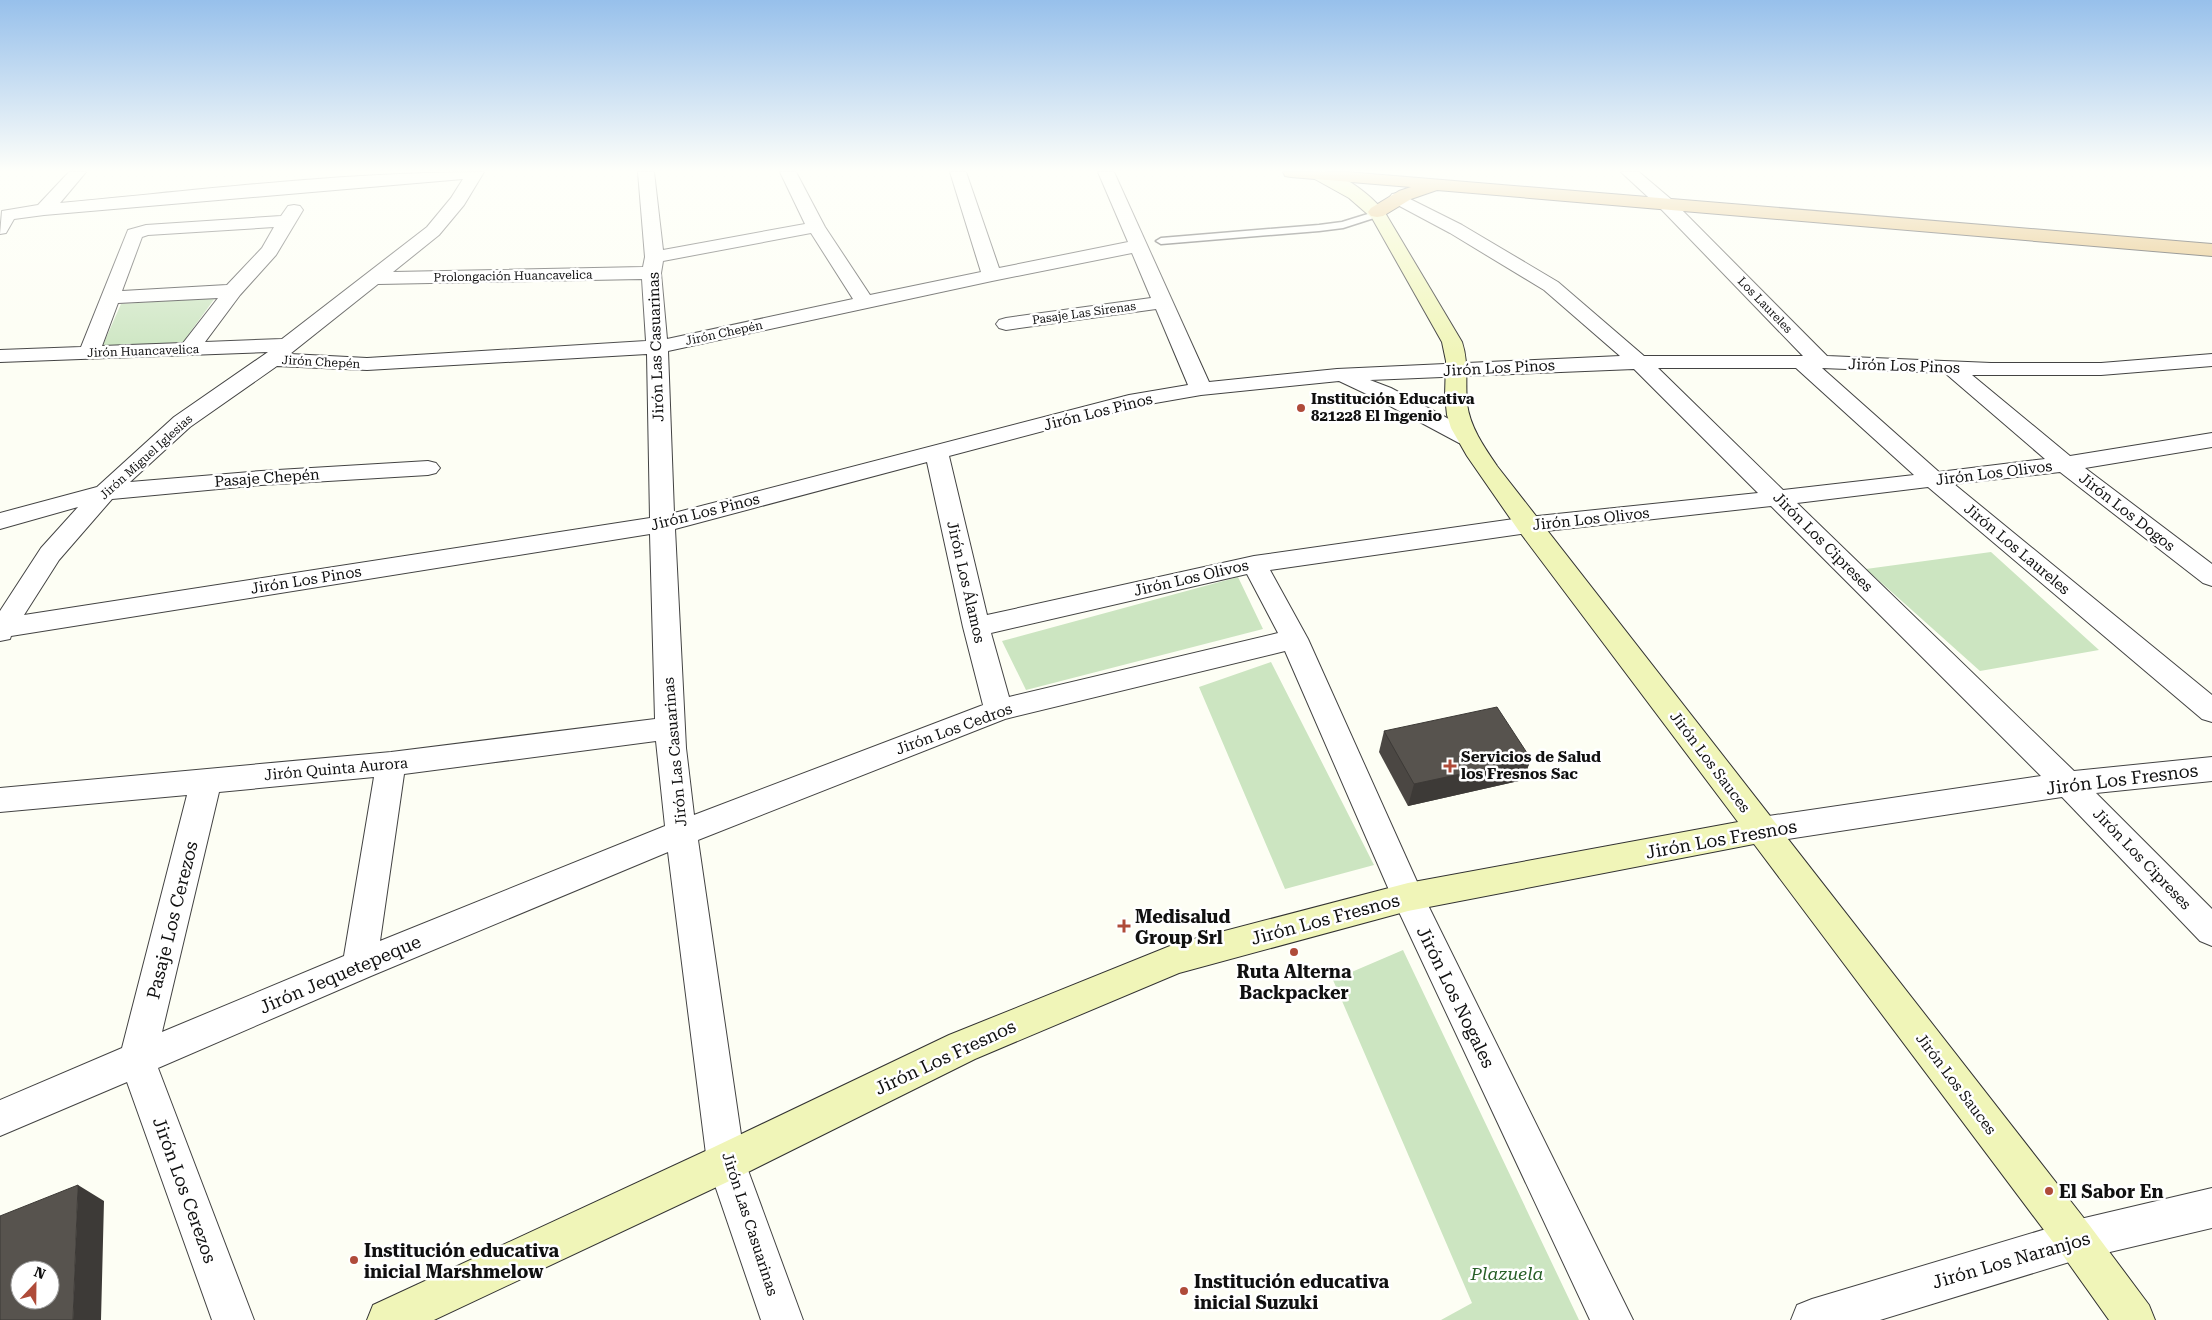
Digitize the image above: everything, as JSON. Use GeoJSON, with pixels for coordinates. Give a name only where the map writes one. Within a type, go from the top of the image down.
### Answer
{"type":"FeatureCollection","features":[{"type":"Feature","properties":{"kind":"highway"},"geometry":{"type":"LineString","coordinates":[[2038,234],[2212,250]]}},
{"type":"Feature","properties":{"kind":"highway"},"geometry":{"type":"LineString","coordinates":[[2139,234],[2212,239]]}},
{"type":"Feature","properties":{"kind":"street"},"geometry":{"type":"LineString","coordinates":[[90,353],[109,298],[135,234]]}},
{"type":"Feature","properties":{"kind":"street"},"geometry":{"type":"LineString","coordinates":[[188,350],[232,292],[269,250],[280,234]]}},
{"type":"Feature","properties":{"kind":"street","name":"Jirón Miguel Iglesias"},"geometry":{"type":"LineString","coordinates":[[1,630],[50,554],[105,492],[182,422],[280,352],[430,234]]}},
{"type":"Feature","properties":{"kind":"street","name":"Jirón Las Casuarinas"},"geometry":{"type":"LineString","coordinates":[[650,234],[658,348],[662,524],[670,728],[681,833],[726,1162],[782,1320]]}},
{"type":"Feature","properties":{"kind":"street","name":"Prolongación Huancavelica"},"geometry":{"type":"LineString","coordinates":[[374,278],[652,265],[788,234]]}},
{"type":"Feature","properties":{"kind":"street"},"geometry":{"type":"LineString","coordinates":[[820,234],[865,302]]}},
{"type":"Feature","properties":{"kind":"street"},"geometry":{"type":"LineString","coordinates":[[978,234],[992,275]]}},
{"type":"Feature","properties":{"kind":"street"},"geometry":{"type":"LineString","coordinates":[[1133,234],[1200,389]]}},
{"type":"Feature","properties":{"kind":"street","name":"Jirón Los Sauces"},"geometry":{"type":"LineString","coordinates":[[1394,234],[1452,342],[1457,356],[1458,370],[1455,401],[1458,416],[1467,438],[1528,525],[2076,1240],[2134,1320]]}},
{"type":"Feature","properties":{"kind":"street","name":"Jirón Los Cipreses"},"geometry":{"type":"LineString","coordinates":[[1464,234],[1551,286],[1639,362],[2068,784],[2212,931]]}},
{"type":"Feature","properties":{"kind":"street","name":"Los Laureles"},"geometry":{"type":"LineString","coordinates":[[1693,234],[1812,362]]}},
{"type":"Feature","properties":{"kind":"street","name":"Jirón Chepén"},"geometry":{"type":"LineString","coordinates":[[280,352],[367,364],[658,348],[992,275],[1138,246]]}},
{"type":"Feature","properties":{"kind":"street"},"geometry":{"type":"LineString","coordinates":[[109,298],[232,292]]}},
{"type":"Feature","properties":{"kind":"street","name":"Pasaje Las Sirenas"},"geometry":{"type":"LineString","coordinates":[[1006,324],[1163,302]]}},
{"type":"Feature","properties":{"kind":"street","name":"Jirón Huancavelica"},"geometry":{"type":"LineString","coordinates":[[0,356],[188,350],[280,352]]}},
{"type":"Feature","properties":{"kind":"street","name":"Jirón Los Pinos"},"geometry":{"type":"LineString","coordinates":[[1,630],[662,524],[1137,400],[1200,389],[1337,375],[1639,362],[1812,362],[1951,368],[2102,369],[2212,360]]}},
{"type":"Feature","properties":{"kind":"street","name":"Jirón Los Laureles"},"geometry":{"type":"LineString","coordinates":[[1812,362],[1934,480],[2212,711]]}},
{"type":"Feature","properties":{"kind":"street","name":"Jirón Los Dogos"},"geometry":{"type":"LineString","coordinates":[[1951,368],[2065,464],[2212,577]]}},
{"type":"Feature","properties":{"kind":"street"},"geometry":{"type":"LineString","coordinates":[[1337,375],[1383,393],[1467,438]]}},
{"type":"Feature","properties":{"kind":"street","name":"Jirón Los Olivos"},"geometry":{"type":"LineString","coordinates":[[976,626],[1254,564],[1528,525],[2065,464],[2212,440]]}},
{"type":"Feature","properties":{"kind":"street","name":"Jirón Los Álamos"},"geometry":{"type":"LineString","coordinates":[[936,452],[976,626],[1000,710]]}},
{"type":"Feature","properties":{"kind":"street","name":"Pasaje Chepén"},"geometry":{"type":"LineString","coordinates":[[105,492],[260,478],[428,468]]}},
{"type":"Feature","properties":{"kind":"street"},"geometry":{"type":"LineString","coordinates":[[0,521],[105,492]]}},
{"type":"Feature","properties":{"kind":"street","name":"Jirón Los Nogales"},"geometry":{"type":"LineString","coordinates":[[1254,564],[1294,639],[1408,897],[1612,1320]]}},
{"type":"Feature","properties":{"kind":"street","name":"Jirón Los Cedros"},"geometry":{"type":"LineString","coordinates":[[681,833],[1000,710],[1294,639]]}},
{"type":"Feature","properties":{"kind":"street","name":"Jirón Quinta Aurora"},"geometry":{"type":"LineString","coordinates":[[0,800],[391,764],[670,728]]}},
{"type":"Feature","properties":{"kind":"street"},"geometry":{"type":"LineString","coordinates":[[359,965],[391,764]]}},
{"type":"Feature","properties":{"kind":"street","name":"Jirón Los Fresnos"},"geometry":{"type":"LineString","coordinates":[[388,1320],[726,1162],[962,1047],[1175,959],[1408,897],[1762,830],[2068,784],[2212,769]]}},
{"type":"Feature","properties":{"kind":"street","name":"Pasaje Los Cerezos"},"geometry":{"type":"LineString","coordinates":[[138,1060],[206,781]]}},
{"type":"Feature","properties":{"kind":"street","name":"Jirón Jequetepeque"},"geometry":{"type":"LineString","coordinates":[[0,1118],[359,965],[681,833]]}},
{"type":"Feature","properties":{"kind":"street","name":"Jirón Los Cerezos"},"geometry":{"type":"LineString","coordinates":[[138,1060],[233,1320]]}},
{"type":"Feature","properties":{"kind":"street","name":"Jirón Los Naranjos"},"geometry":{"type":"LineString","coordinates":[[1812,1320],[2076,1240],[2212,1208]]}},
{"type":"Feature","properties":{"kind":"lane"},"geometry":{"type":"LineString","coordinates":[[1161,241],[1251,234]]}},
{"type":"Feature","properties":{"kind":"green space"},"geometry":{"type":"Polygon","coordinates":[[[215,298],[183,342],[102,347],[121,304],[215,298]]]}},
{"type":"Feature","properties":{"kind":"green space"},"geometry":{"type":"Polygon","coordinates":[[[1991,552],[2099,650],[1980,671],[1866,569],[1991,552]]]}},
{"type":"Feature","properties":{"kind":"green space"},"geometry":{"type":"Polygon","coordinates":[[[1238,577],[1263,629],[1026,690],[1002,641],[1238,577]]]}},
{"type":"Feature","properties":{"kind":"green space"},"geometry":{"type":"Polygon","coordinates":[[[1271,662],[1374,865],[1285,889],[1199,687],[1271,662]]]}},
{"type":"Feature","properties":{"kind":"green space","name":"Plazuela"},"geometry":{"type":"Polygon","coordinates":[[[1403,950],[1579,1320],[1441,1320],[1472,1303],[1333,980],[1403,950]]]}},
{"type":"Feature","properties":{"kind":"building"},"geometry":{"type":"Polygon","coordinates":[[[1497,707],[1531,759],[1414,784],[1384,731],[1497,707]]]}},
{"type":"Feature","properties":{"kind":"building"},"geometry":{"type":"Polygon","coordinates":[[[78,1185],[73,1320],[0,1320],[0,1216],[78,1185]]]}},
{"type":"Feature","properties":{"kind":"place","name":"Institución Educativa 821228 El Ingenio"},"geometry":{"type":"Point","coordinates":[1301,408]}},
{"type":"Feature","properties":{"kind":"place","name":"Servicios de Salud los Fresnos Sac"},"geometry":{"type":"Point","coordinates":[1450,766]}},
{"type":"Feature","properties":{"kind":"place","name":"Medisalud Group Srl"},"geometry":{"type":"Point","coordinates":[1124,926]}},
{"type":"Feature","properties":{"kind":"place","name":"Ruta Alterna Backpacker"},"geometry":{"type":"Point","coordinates":[1294,952]}},
{"type":"Feature","properties":{"kind":"place","name":"El Sabor En"},"geometry":{"type":"Point","coordinates":[2049,1191]}},
{"type":"Feature","properties":{"kind":"place","name":"Institución educativa inicial Marshmelow"},"geometry":{"type":"Point","coordinates":[354,1260]}},
{"type":"Feature","properties":{"kind":"place","name":"Institución educativa inicial Suzuki"},"geometry":{"type":"Point","coordinates":[1184,1291]}}]}
